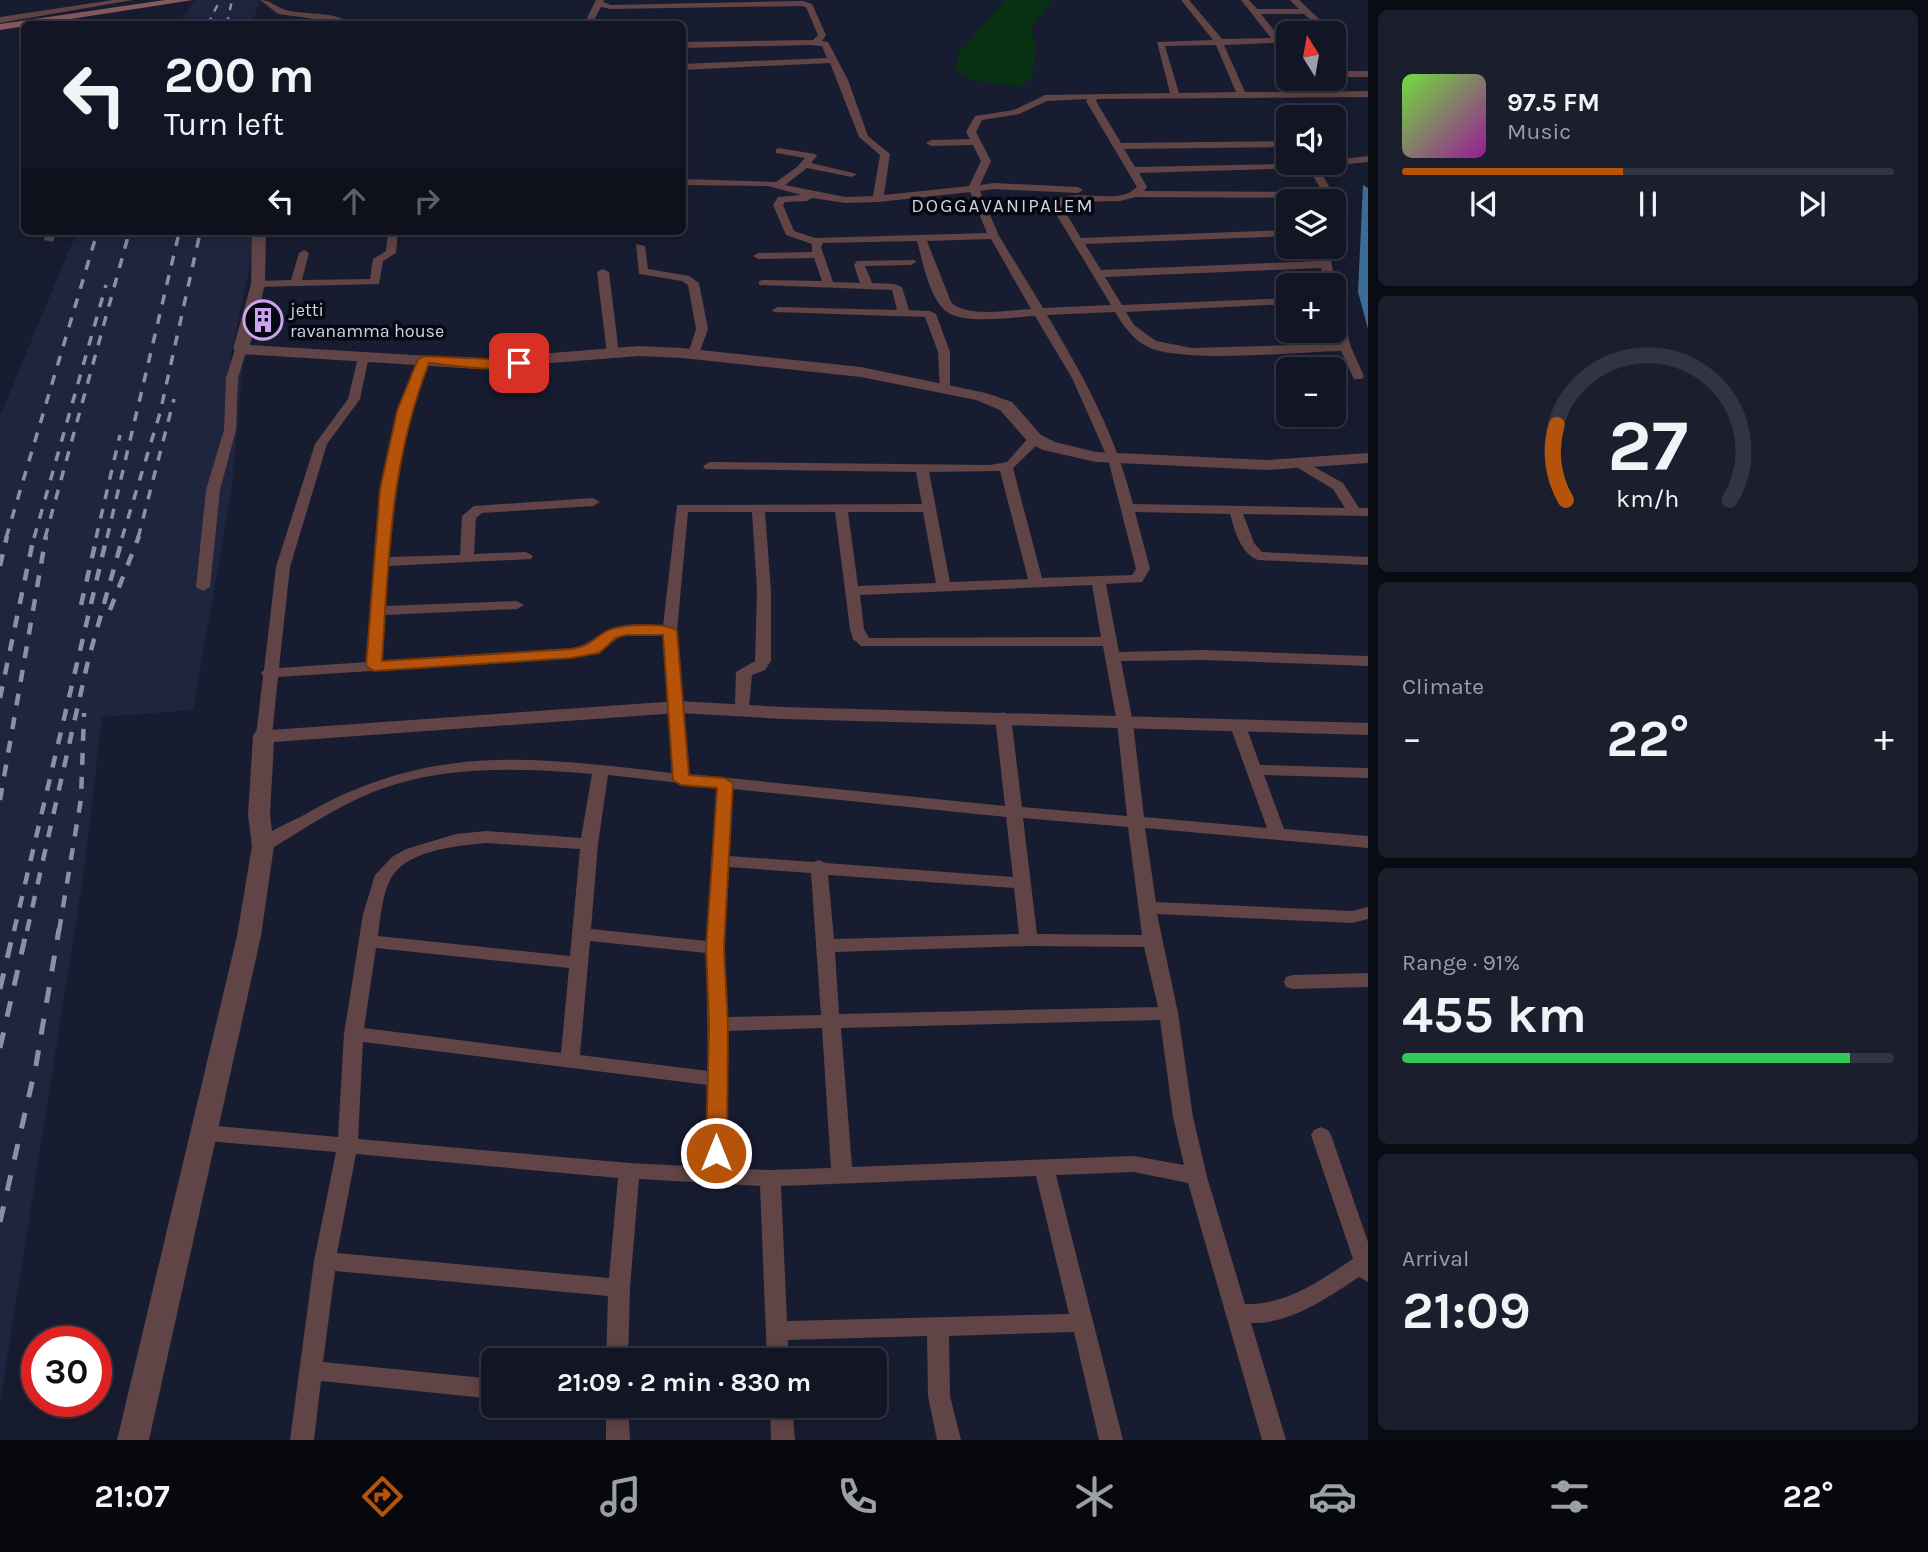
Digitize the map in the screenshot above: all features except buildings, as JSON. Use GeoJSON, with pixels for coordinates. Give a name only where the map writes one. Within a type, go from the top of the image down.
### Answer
{"type":"FeatureCollection","features":[{"type":"Feature","properties":{"kind":"main road"},"geometry":{"type":"LineString","coordinates":[[42,21],[187,0]]}},
{"type":"Feature","properties":{"kind":"main road"},"geometry":{"type":"LineString","coordinates":[[0,27],[21,24]]}},
{"type":"Feature","properties":{"kind":"street"},"geometry":{"type":"LineString","coordinates":[[0,20],[128,0]]}},
{"type":"Feature","properties":{"kind":"street"},"geometry":{"type":"LineString","coordinates":[[264,0],[281,12],[341,21]]}},
{"type":"Feature","properties":{"kind":"street"},"geometry":{"type":"LineString","coordinates":[[1185,0],[1219,42],[1241,94]]}},
{"type":"Feature","properties":{"kind":"street"},"geometry":{"type":"LineString","coordinates":[[1245,0],[1276,32]]}},
{"type":"Feature","properties":{"kind":"street"},"geometry":{"type":"LineString","coordinates":[[1294,0],[1316,21]]}},
{"type":"Feature","properties":{"kind":"street"},"geometry":{"type":"LineString","coordinates":[[589,21],[599,2],[611,7],[803,3],[809,6],[822,35],[816,42]]}},
{"type":"Feature","properties":{"kind":"street"},"geometry":{"type":"LineString","coordinates":[[1255,12],[1304,11]]}},
{"type":"Feature","properties":{"kind":"street"},"geometry":{"type":"LineString","coordinates":[[297,21],[299,14]]}},
{"type":"Feature","properties":{"kind":"street"},"geometry":{"type":"LineString","coordinates":[[1175,94],[1160,44],[1276,40]]}},
{"type":"Feature","properties":{"kind":"street"},"geometry":{"type":"LineString","coordinates":[[686,45],[825,44],[834,60],[864,137],[885,154],[878,200]]}},
{"type":"Feature","properties":{"kind":"street"},"geometry":{"type":"LineString","coordinates":[[686,67],[834,60]]}},
{"type":"Feature","properties":{"kind":"street"},"geometry":{"type":"LineString","coordinates":[[1346,74],[1368,75]]}},
{"type":"Feature","properties":{"kind":"street"},"geometry":{"type":"LineString","coordinates":[[852,591],[1132,580],[1143,573],[1115,459],[1077,378],[994,236],[974,187],[986,161],[971,132],[978,118],[1016,112],[1045,98],[1175,94],[1368,94]]}},
{"type":"Feature","properties":{"kind":"street"},"geometry":{"type":"LineString","coordinates":[[1094,96],[1091,101],[1142,187],[1136,194],[1120,198],[1057,201],[1056,207],[1118,308],[1142,339],[1177,351],[1345,347]]}},
{"type":"Feature","properties":{"kind":"street"},"geometry":{"type":"LineString","coordinates":[[931,143],[975,142]]}},
{"type":"Feature","properties":{"kind":"street"},"geometry":{"type":"LineString","coordinates":[[1118,146],[1276,144]]}},
{"type":"Feature","properties":{"kind":"street"},"geometry":{"type":"LineString","coordinates":[[778,185],[805,165],[811,154],[779,151]]}},
{"type":"Feature","properties":{"kind":"street"},"geometry":{"type":"LineString","coordinates":[[1346,161],[1368,159]]}},
{"type":"Feature","properties":{"kind":"street"},"geometry":{"type":"LineString","coordinates":[[805,165],[852,173]]}},
{"type":"Feature","properties":{"kind":"street"},"geometry":{"type":"LineString","coordinates":[[1133,170],[1276,165]]}},
{"type":"Feature","properties":{"kind":"street"},"geometry":{"type":"LineString","coordinates":[[686,182],[778,185],[816,196]]}},
{"type":"Feature","properties":{"kind":"street"},"geometry":{"type":"LineString","coordinates":[[994,236],[817,242],[790,233],[778,205],[782,199],[816,196],[878,200],[974,187],[1010,186],[1136,194],[1276,197]]}},
{"type":"Feature","properties":{"kind":"street"},"geometry":{"type":"LineString","coordinates":[[1078,241],[1276,233]]}},
{"type":"Feature","properties":{"kind":"street"},"geometry":{"type":"LineString","coordinates":[[203,587],[214,482],[230,430],[232,378],[258,284],[259,235]]}},
{"type":"Feature","properties":{"kind":"street"},"geometry":{"type":"LineString","coordinates":[[258,284],[375,282],[378,259],[391,253],[393,235]]}},
{"type":"Feature","properties":{"kind":"street"},"geometry":{"type":"LineString","coordinates":[[921,238],[944,301],[954,311],[969,314],[1276,301]]}},
{"type":"Feature","properties":{"kind":"street"},"geometry":{"type":"LineString","coordinates":[[817,242],[828,284]]}},
{"type":"Feature","properties":{"kind":"street"},"geometry":{"type":"LineString","coordinates":[[640,246],[643,272],[685,278],[693,283],[702,329],[694,354]]}},
{"type":"Feature","properties":{"kind":"street"},"geometry":{"type":"LineString","coordinates":[[295,284],[304,253]]}},
{"type":"Feature","properties":{"kind":"street"},"geometry":{"type":"LineString","coordinates":[[758,256],[819,256]]}},
{"type":"Feature","properties":{"kind":"street"},"geometry":{"type":"LineString","coordinates":[[1326,259],[1328,273]]}},
{"type":"Feature","properties":{"kind":"street"},"geometry":{"type":"LineString","coordinates":[[867,285],[859,265],[861,263],[911,262]]}},
{"type":"Feature","properties":{"kind":"street"},"geometry":{"type":"LineString","coordinates":[[1097,274],[1327,264]]}},
{"type":"Feature","properties":{"kind":"street"},"geometry":{"type":"LineString","coordinates":[[603,272],[613,354]]}},
{"type":"Feature","properties":{"kind":"street"},"geometry":{"type":"LineString","coordinates":[[763,283],[897,288],[903,312]]}},
{"type":"Feature","properties":{"kind":"street"},"geometry":{"type":"LineString","coordinates":[[778,310],[903,312],[932,316],[944,352],[944,388]]}},
{"type":"Feature","properties":{"kind":"street"},"geometry":{"type":"LineString","coordinates":[[1344,343],[1358,376]]}},
{"type":"Feature","properties":{"kind":"street"},"geometry":{"type":"LineString","coordinates":[[241,349],[494,364],[663,351],[843,370],[944,388],[1006,406],[1035,439],[1062,451],[1115,459],[1232,464],[1368,458]]}},
{"type":"Feature","properties":{"kind":"street"},"geometry":{"type":"LineString","coordinates":[[133,1440],[206,1133],[249,936],[263,846],[259,815],[264,736],[281,581],[321,444],[354,399],[363,356]]}},
{"type":"Feature","properties":{"kind":"street"},"geometry":{"type":"LineString","coordinates":[[374,666],[391,466],[404,411],[424,359]]}},
{"type":"Feature","properties":{"kind":"street"},"geometry":{"type":"LineString","coordinates":[[710,466],[922,470],[1006,467],[1035,439]]}},
{"type":"Feature","properties":{"kind":"street"},"geometry":{"type":"LineString","coordinates":[[1300,463],[1338,486],[1362,512]]}},
{"type":"Feature","properties":{"kind":"street"},"geometry":{"type":"LineString","coordinates":[[1006,467],[1036,583]]}},
{"type":"Feature","properties":{"kind":"street"},"geometry":{"type":"LineString","coordinates":[[922,470],[944,587]]}},
{"type":"Feature","properties":{"kind":"street"},"geometry":{"type":"LineString","coordinates":[[467,558],[469,516],[479,509],[593,502]]}},
{"type":"Feature","properties":{"kind":"street"},"geometry":{"type":"LineString","coordinates":[[681,780],[678,707],[670,631],[681,508],[928,509]]}},
{"type":"Feature","properties":{"kind":"street"},"geometry":{"type":"LineString","coordinates":[[743,703],[744,672],[760,667],[763,661],[764,591],[758,508]]}},
{"type":"Feature","properties":{"kind":"street"},"geometry":{"type":"LineString","coordinates":[[1128,508],[1362,512]]}},
{"type":"Feature","properties":{"kind":"street"},"geometry":{"type":"LineString","coordinates":[[841,509],[858,634],[860,639],[872,644],[1111,649],[1368,661]]}},
{"type":"Feature","properties":{"kind":"street"},"geometry":{"type":"LineString","coordinates":[[1235,510],[1247,544],[1258,556],[1368,561]]}},
{"type":"Feature","properties":{"kind":"street"},"geometry":{"type":"LineString","coordinates":[[381,562],[526,556]]}},
{"type":"Feature","properties":{"kind":"street"},"geometry":{"type":"LineString","coordinates":[[1098,580],[1124,719],[1147,908],[1169,1013],[1183,1117],[1197,1177],[1274,1440]]}},
{"type":"Feature","properties":{"kind":"street"},"geometry":{"type":"LineString","coordinates":[[380,611],[517,605]]}},
{"type":"Feature","properties":{"kind":"street"},"geometry":{"type":"LineString","coordinates":[[269,673],[571,653],[593,650],[611,635],[624,630],[670,631]]}},
{"type":"Feature","properties":{"kind":"street"},"geometry":{"type":"LineString","coordinates":[[678,707],[697,701],[1238,726],[1368,729]]}},
{"type":"Feature","properties":{"kind":"street"},"geometry":{"type":"LineString","coordinates":[[264,736],[678,707],[784,713],[1368,721]]}},
{"type":"Feature","properties":{"kind":"street"},"geometry":{"type":"LineString","coordinates":[[1003,717],[1029,940]]}},
{"type":"Feature","properties":{"kind":"street"},"geometry":{"type":"LineString","coordinates":[[1238,726],[1277,834]]}},
{"type":"Feature","properties":{"kind":"street"},"geometry":{"type":"LineString","coordinates":[[263,846],[372,787],[426,770],[485,763],[725,783],[1014,813],[1368,842]]}},
{"type":"Feature","properties":{"kind":"street"},"geometry":{"type":"LineString","coordinates":[[1256,770],[1368,773]]}},
{"type":"Feature","properties":{"kind":"street"},"geometry":{"type":"LineString","coordinates":[[570,1061],[589,844],[600,772]]}},
{"type":"Feature","properties":{"kind":"street"},"geometry":{"type":"LineString","coordinates":[[717,1177],[718,1024],[715,948],[725,783]]}},
{"type":"Feature","properties":{"kind":"street"},"geometry":{"type":"LineString","coordinates":[[302,1440],[325,1261],[348,1145],[354,1034],[368,941],[381,879],[398,860],[438,844],[486,837],[589,844]]}},
{"type":"Feature","properties":{"kind":"street"},"geometry":{"type":"LineString","coordinates":[[719,860],[1022,883]]}},
{"type":"Feature","properties":{"kind":"street"},"geometry":{"type":"LineString","coordinates":[[819,866],[842,1175]]}},
{"type":"Feature","properties":{"kind":"street"},"geometry":{"type":"LineString","coordinates":[[1147,908],[1352,917],[1368,913]]}},
{"type":"Feature","properties":{"kind":"street"},"geometry":{"type":"LineString","coordinates":[[582,933],[715,948]]}},
{"type":"Feature","properties":{"kind":"street"},"geometry":{"type":"LineString","coordinates":[[825,946],[1029,940],[1152,941]]}},
{"type":"Feature","properties":{"kind":"street"},"geometry":{"type":"LineString","coordinates":[[368,941],[578,962]]}},
{"type":"Feature","properties":{"kind":"street"},"geometry":{"type":"LineString","coordinates":[[1293,982],[1368,980]]}},
{"type":"Feature","properties":{"kind":"street"},"geometry":{"type":"LineString","coordinates":[[718,1024],[1169,1013]]}},
{"type":"Feature","properties":{"kind":"street"},"geometry":{"type":"LineString","coordinates":[[354,1034],[716,1079]]}},
{"type":"Feature","properties":{"kind":"street"},"geometry":{"type":"LineString","coordinates":[[206,1133],[717,1177],[770,1178],[1150,1165],[1197,1177]]}},
{"type":"Feature","properties":{"kind":"street"},"geometry":{"type":"LineString","coordinates":[[1238,1314],[1258,1315],[1283,1311],[1367,1266],[1321,1135]]}},
{"type":"Feature","properties":{"kind":"street"},"geometry":{"type":"LineString","coordinates":[[1044,1167],[1062,1233],[1080,1324],[1111,1440]]}},
{"type":"Feature","properties":{"kind":"street"},"geometry":{"type":"LineString","coordinates":[[617,1348],[619,1288],[629,1171]]}},
{"type":"Feature","properties":{"kind":"street"},"geometry":{"type":"LineString","coordinates":[[770,1178],[777,1348]]}},
{"type":"Feature","properties":{"kind":"street"},"geometry":{"type":"LineString","coordinates":[[325,1261],[619,1288]]}},
{"type":"Feature","properties":{"kind":"street"},"geometry":{"type":"LineString","coordinates":[[776,1331],[1080,1324]]}},
{"type":"Feature","properties":{"kind":"street"},"geometry":{"type":"LineString","coordinates":[[938,1328],[939,1396],[949,1440]]}},
{"type":"Feature","properties":{"kind":"street"},"geometry":{"type":"LineString","coordinates":[[311,1370],[481,1388]]}},
{"type":"Feature","properties":{"kind":"street"},"geometry":{"type":"LineString","coordinates":[[617,1418],[618,1440]]}},
{"type":"Feature","properties":{"kind":"street"},"geometry":{"type":"LineString","coordinates":[[782,1418],[783,1440]]}},
{"type":"Feature","properties":{"kind":"shaded area"},"geometry":{"type":"Polygon","coordinates":[[[195,0],[260,0],[253,21],[180,21],[195,0]]]}},
{"type":"Feature","properties":{"kind":"shaded area"},"geometry":{"type":"Polygon","coordinates":[[[1363,185],[1368,188],[1368,329],[1358,292],[1363,185]]]}},
{"type":"Feature","properties":{"kind":"shaded area"},"geometry":{"type":"Polygon","coordinates":[[[75,235],[256,235],[230,360],[243,366],[232,488],[193,710],[102,717],[84,871],[0,1403],[0,416],[75,235]]]}},
{"type":"Feature","properties":{"kind":"green space"},"geometry":{"type":"Polygon","coordinates":[[[1005,0],[1052,0],[1031,28],[1036,49],[1032,77],[1020,87],[970,80],[956,69],[958,54],[1005,0]]]}},
{"type":"Feature","properties":{"kind":"railway"},"geometry":{"type":"LineString","coordinates":[[210,21],[220,0]]}},
{"type":"Feature","properties":{"kind":"railway"},"geometry":{"type":"LineString","coordinates":[[228,21],[232,0]]}},
{"type":"Feature","properties":{"kind":"railway"},"geometry":{"type":"LineString","coordinates":[[6,538],[96,235]]}},
{"type":"Feature","properties":{"kind":"railway"},"geometry":{"type":"LineString","coordinates":[[45,538],[128,235]]}},
{"type":"Feature","properties":{"kind":"railway"},"geometry":{"type":"LineString","coordinates":[[107,538],[179,235]]}},
{"type":"Feature","properties":{"kind":"railway"},"geometry":{"type":"LineString","coordinates":[[122,538],[160,413],[200,235]]}},
{"type":"Feature","properties":{"kind":"railway"},"geometry":{"type":"LineString","coordinates":[[34,538],[106,285]]}},
{"type":"Feature","properties":{"kind":"railway"},"geometry":{"type":"LineString","coordinates":[[138,538],[174,399]]}},
{"type":"Feature","properties":{"kind":"railway"},"geometry":{"type":"LineString","coordinates":[[96,538],[120,435]]}},
{"type":"Feature","properties":{"kind":"railway"},"geometry":{"type":"LineString","coordinates":[[0,566],[7,536]]}},
{"type":"Feature","properties":{"kind":"railway"},"geometry":{"type":"LineString","coordinates":[[0,698],[34,536]]}},
{"type":"Feature","properties":{"kind":"railway"},"geometry":{"type":"LineString","coordinates":[[0,800],[46,536]]}},
{"type":"Feature","properties":{"kind":"railway"},"geometry":{"type":"LineString","coordinates":[[81,605],[97,536]]}},
{"type":"Feature","properties":{"kind":"railway"},"geometry":{"type":"LineString","coordinates":[[14,931],[107,536]]}},
{"type":"Feature","properties":{"kind":"railway"},"geometry":{"type":"LineString","coordinates":[[27,931],[88,661],[123,536]]}},
{"type":"Feature","properties":{"kind":"railway"},"geometry":{"type":"LineString","coordinates":[[110,610],[139,536]]}},
{"type":"Feature","properties":{"kind":"railway"},"geometry":{"type":"LineString","coordinates":[[59,931],[81,799],[84,713]]}},
{"type":"Feature","properties":{"kind":"railway"},"geometry":{"type":"LineString","coordinates":[[0,989],[14,929]]}},
{"type":"Feature","properties":{"kind":"railway"},"geometry":{"type":"LineString","coordinates":[[0,1048],[27,929]]}},
{"type":"Feature","properties":{"kind":"railway"},"geometry":{"type":"LineString","coordinates":[[0,1222],[36,1065],[59,929]]}},
{"type":"Feature","properties":{"kind":"place","name":"jetti ravanamma house"},"geometry":{"type":"Point","coordinates":[263,320]}},
{"type":"Feature","properties":{"kind":"district","name":"DOGGAVANIPALEM"},"geometry":{"type":"Point","coordinates":[1003,205]}},
{"type":"Feature","properties":{"kind":"route"},"geometry":{"type":"LineString","coordinates":[[519,363],[478,364],[424,359],[404,411],[387,489],[374,666],[571,653],[593,650],[611,635],[624,630],[670,631],[678,707],[681,780],[725,783],[715,948],[718,1024],[716,1153]]}}]}
